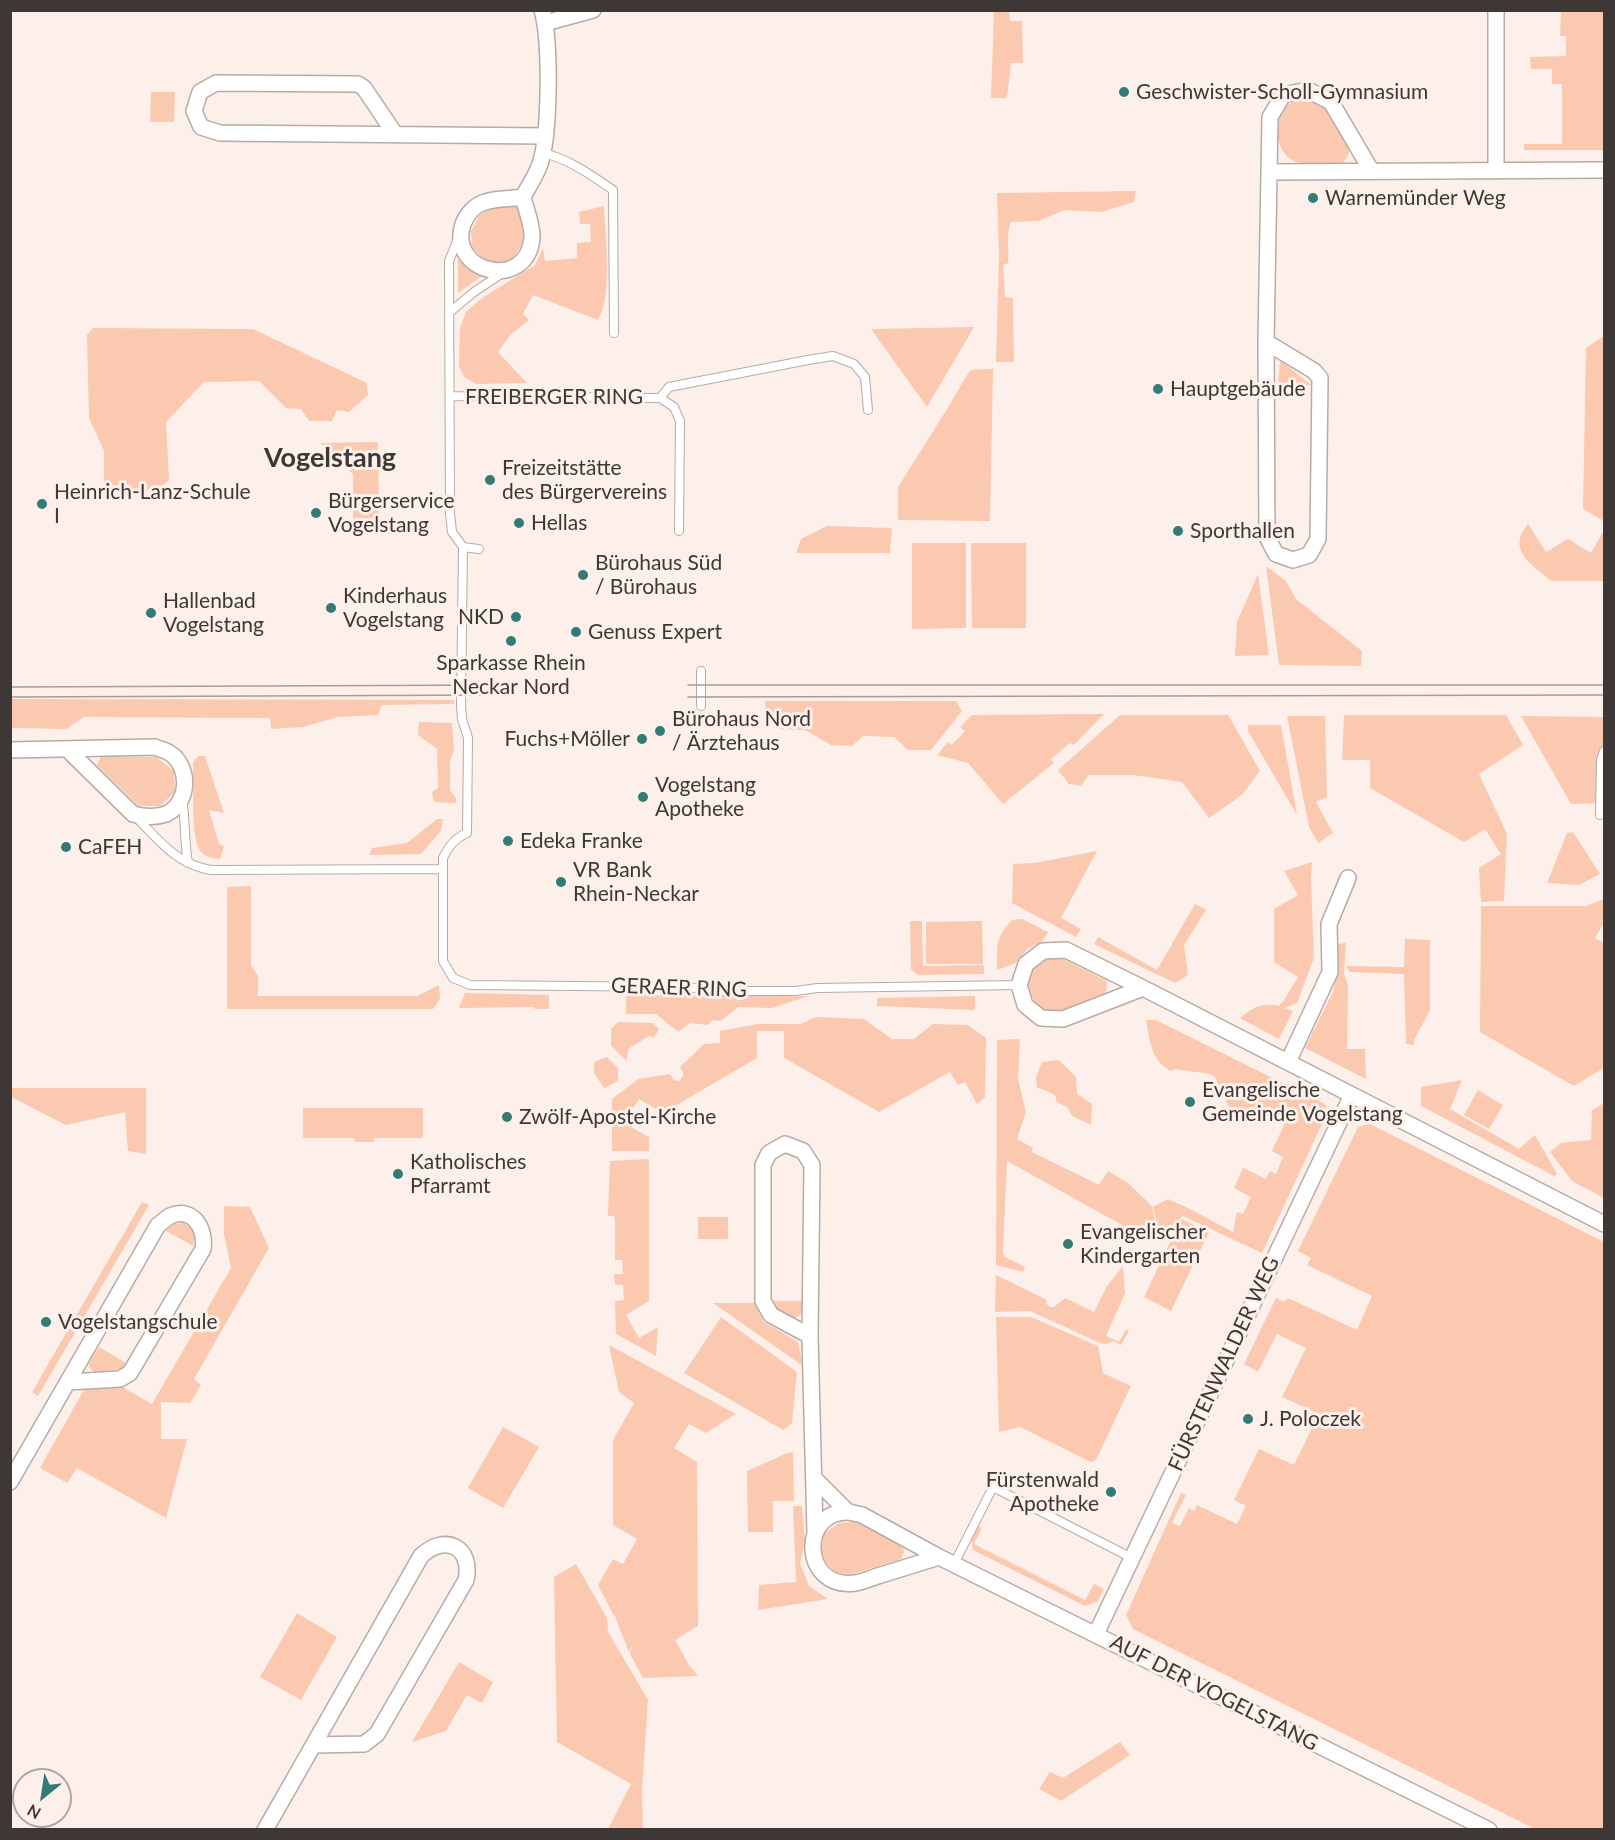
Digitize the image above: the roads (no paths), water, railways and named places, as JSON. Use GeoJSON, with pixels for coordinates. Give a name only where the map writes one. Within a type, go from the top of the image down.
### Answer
{"type":"FeatureCollection","features":[{"type":"Feature","properties":{"kind":"street"},"geometry":{"type":"LineString","coordinates":[[523,197],[486,201],[473,209],[464,221],[461,232],[464,251],[474,264],[488,271],[507,270],[519,264],[529,251],[532,237],[523,197],[540,165],[545,136],[548,82],[543,16],[593,10]]}},
{"type":"Feature","properties":{"kind":"street"},"geometry":{"type":"LineString","coordinates":[[1496,10],[1496,170]]}},
{"type":"Feature","properties":{"kind":"street"},"geometry":{"type":"LineString","coordinates":[[395,134],[364,88],[358,84],[216,83],[200,93],[194,111],[201,127],[220,133],[545,136]]}},
{"type":"Feature","properties":{"kind":"street"},"geometry":{"type":"LineString","coordinates":[[1266,342],[1314,371],[1320,378],[1318,539],[1309,555],[1293,560],[1276,554],[1267,537],[1266,342],[1270,117],[1283,95],[1308,90],[1331,102],[1371,170]]}},
{"type":"Feature","properties":{"kind":"street"},"geometry":{"type":"LineString","coordinates":[[1269,172],[1605,170]]}},
{"type":"Feature","properties":{"kind":"street"},"geometry":{"type":"LineString","coordinates":[[10,750],[155,747],[168,752],[176,759],[183,772],[185,790],[182,798],[168,813],[160,816],[143,817],[134,814],[68,750]]}},
{"type":"Feature","properties":{"kind":"street"},"geometry":{"type":"LineString","coordinates":[[1288,1062],[1329,972],[1329,924],[1348,878]]}},
{"type":"Feature","properties":{"kind":"street"},"geometry":{"type":"LineString","coordinates":[[1143,988],[1063,1019],[1041,1018],[1025,1005],[1019,985],[1026,964],[1043,951],[1066,950],[1143,988],[1605,1224]]}},
{"type":"Feature","properties":{"kind":"street","name":"FÜRSTENWALDER WEG"},"geometry":{"type":"LineString","coordinates":[[1096,1634],[1352,1095]]}},
{"type":"Feature","properties":{"kind":"street"},"geometry":{"type":"LineString","coordinates":[[810,1336],[771,1315],[763,1301],[763,1165],[770,1153],[785,1144],[803,1151],[812,1165],[810,1336],[814,1561],[824,1575],[838,1582],[855,1583],[939,1557]]}},
{"type":"Feature","properties":{"kind":"street"},"geometry":{"type":"LineString","coordinates":[[10,1482],[158,1225],[170,1216],[183,1214],[195,1219],[202,1227],[205,1238],[203,1249],[130,1373],[120,1379],[68,1382]]}},
{"type":"Feature","properties":{"kind":"street","name":"AUF DER VOGELSTANG"},"geometry":{"type":"LineString","coordinates":[[814,1478],[848,1512],[862,1515],[939,1557],[1489,1830]]}},
{"type":"Feature","properties":{"kind":"street"},"geometry":{"type":"LineString","coordinates":[[815,1532],[825,1520],[836,1514],[848,1512]]}},
{"type":"Feature","properties":{"kind":"street"},"geometry":{"type":"LineString","coordinates":[[265,1830],[421,1556],[430,1547],[443,1544],[458,1549],[466,1558],[469,1568],[466,1580],[377,1734],[364,1744],[314,1745]]}},
{"type":"Feature","properties":{"kind":"lane"},"geometry":{"type":"LineString","coordinates":[[543,153],[556,156],[583,170],[613,190],[614,333]]}},
{"type":"Feature","properties":{"kind":"lane","name":"FREIBERGER RING"},"geometry":{"type":"LineString","coordinates":[[461,232],[449,261],[450,513],[452,532],[463,547],[462,712]]}},
{"type":"Feature","properties":{"kind":"lane"},"geometry":{"type":"LineString","coordinates":[[450,312],[474,292],[507,270]]}},
{"type":"Feature","properties":{"kind":"lane"},"geometry":{"type":"LineString","coordinates":[[660,398],[669,387],[833,356],[854,364],[865,376],[868,410]]}},
{"type":"Feature","properties":{"kind":"lane","name":"FREIBERGER RING"},"geometry":{"type":"LineString","coordinates":[[450,396],[660,398],[674,407],[680,421],[679,531]]}},
{"type":"Feature","properties":{"kind":"lane"},"geometry":{"type":"LineString","coordinates":[[463,547],[479,549]]}},
{"type":"Feature","properties":{"kind":"lane"},"geometry":{"type":"LineString","coordinates":[[700,706],[701,671]]}},
{"type":"Feature","properties":{"kind":"lane","name":"GERAER RING"},"geometry":{"type":"LineString","coordinates":[[462,712],[468,738],[467,833],[458,837],[442,858],[443,961],[453,978],[470,985],[678,987],[709,991],[1019,985]]}},
{"type":"Feature","properties":{"kind":"lane"},"geometry":{"type":"LineString","coordinates":[[1600,816],[1601,760],[1605,751]]}},
{"type":"Feature","properties":{"kind":"lane"},"geometry":{"type":"LineString","coordinates":[[182,798],[188,863]]}},
{"type":"Feature","properties":{"kind":"lane"},"geometry":{"type":"LineString","coordinates":[[134,814],[168,851],[199,868],[211,870],[442,869]]}},
{"type":"Feature","properties":{"kind":"lane"},"geometry":{"type":"LineString","coordinates":[[954,1564],[993,1487],[1132,1558]]}},
{"type":"Feature","properties":{"kind":"tram line"},"geometry":{"type":"LineString","coordinates":[[10,687],[505,685]]}},
{"type":"Feature","properties":{"kind":"tram line"},"geometry":{"type":"LineString","coordinates":[[688,685],[1604,685]]}},
{"type":"Feature","properties":{"kind":"tram line"},"geometry":{"type":"LineString","coordinates":[[10,697],[505,695]]}},
{"type":"Feature","properties":{"kind":"tram line"},"geometry":{"type":"LineString","coordinates":[[688,697],[1604,695]]}},
{"type":"Feature","properties":{"kind":"place","name":"Geschwister-Scholl-Gymnasium"},"geometry":{"type":"Point","coordinates":[1124,92]}},
{"type":"Feature","properties":{"kind":"place","name":"Warnemünder Weg"},"geometry":{"type":"Point","coordinates":[1313,198]}},
{"type":"Feature","properties":{"kind":"place","name":"Hauptgebäude"},"geometry":{"type":"Point","coordinates":[1158,389]}},
{"type":"Feature","properties":{"kind":"place","name":"Freizeitstätte des Bürgervereins"},"geometry":{"type":"Point","coordinates":[490,480]}},
{"type":"Feature","properties":{"kind":"place","name":"Heinrich-Lanz-Schule I"},"geometry":{"type":"Point","coordinates":[42,504]}},
{"type":"Feature","properties":{"kind":"place","name":"Bürgerservice Vogelstang"},"geometry":{"type":"Point","coordinates":[316,513]}},
{"type":"Feature","properties":{"kind":"place","name":"Hellas"},"geometry":{"type":"Point","coordinates":[519,523]}},
{"type":"Feature","properties":{"kind":"place","name":"Sporthallen"},"geometry":{"type":"Point","coordinates":[1178,531]}},
{"type":"Feature","properties":{"kind":"place","name":"Bürohaus Süd / Bürohaus"},"geometry":{"type":"Point","coordinates":[583,575]}},
{"type":"Feature","properties":{"kind":"place","name":"Kinderhaus Vogelstang"},"geometry":{"type":"Point","coordinates":[331,608]}},
{"type":"Feature","properties":{"kind":"place","name":"Hallenbad Vogelstang"},"geometry":{"type":"Point","coordinates":[151,613]}},
{"type":"Feature","properties":{"kind":"place","name":"NKD"},"geometry":{"type":"Point","coordinates":[516,617]}},
{"type":"Feature","properties":{"kind":"place","name":"Genuss Expert"},"geometry":{"type":"Point","coordinates":[576,632]}},
{"type":"Feature","properties":{"kind":"place","name":"Sparkasse Rhein Neckar Nord"},"geometry":{"type":"Point","coordinates":[511,641]}},
{"type":"Feature","properties":{"kind":"place","name":"Bürohaus Nord / Ärztehaus"},"geometry":{"type":"Point","coordinates":[660,731]}},
{"type":"Feature","properties":{"kind":"place","name":"Fuchs+Möller"},"geometry":{"type":"Point","coordinates":[642,739]}},
{"type":"Feature","properties":{"kind":"place","name":"Vogelstang Apotheke"},"geometry":{"type":"Point","coordinates":[643,797]}},
{"type":"Feature","properties":{"kind":"place","name":"Edeka Franke"},"geometry":{"type":"Point","coordinates":[508,841]}},
{"type":"Feature","properties":{"kind":"place","name":"CaFEH"},"geometry":{"type":"Point","coordinates":[66,847]}},
{"type":"Feature","properties":{"kind":"place","name":"VR Bank Rhein-Neckar"},"geometry":{"type":"Point","coordinates":[561,882]}},
{"type":"Feature","properties":{"kind":"place","name":"Evangelische Gemeinde Vogelstang"},"geometry":{"type":"Point","coordinates":[1190,1102]}},
{"type":"Feature","properties":{"kind":"place","name":"Zwölf-Apostel-Kirche"},"geometry":{"type":"Point","coordinates":[507,1117]}},
{"type":"Feature","properties":{"kind":"place","name":"Katholisches Pfarramt"},"geometry":{"type":"Point","coordinates":[398,1174]}},
{"type":"Feature","properties":{"kind":"place","name":"Evangelischer Kindergarten"},"geometry":{"type":"Point","coordinates":[1068,1244]}},
{"type":"Feature","properties":{"kind":"place","name":"Vogelstangschule"},"geometry":{"type":"Point","coordinates":[46,1322]}},
{"type":"Feature","properties":{"kind":"place","name":"J. Poloczek"},"geometry":{"type":"Point","coordinates":[1248,1419]}},
{"type":"Feature","properties":{"kind":"place","name":"Fürstenwald Apotheke"},"geometry":{"type":"Point","coordinates":[1111,1492]}},
{"type":"Feature","properties":{"kind":"district","name":"Vogelstang"},"geometry":{"type":"Point","coordinates":[330,458]}}]}
